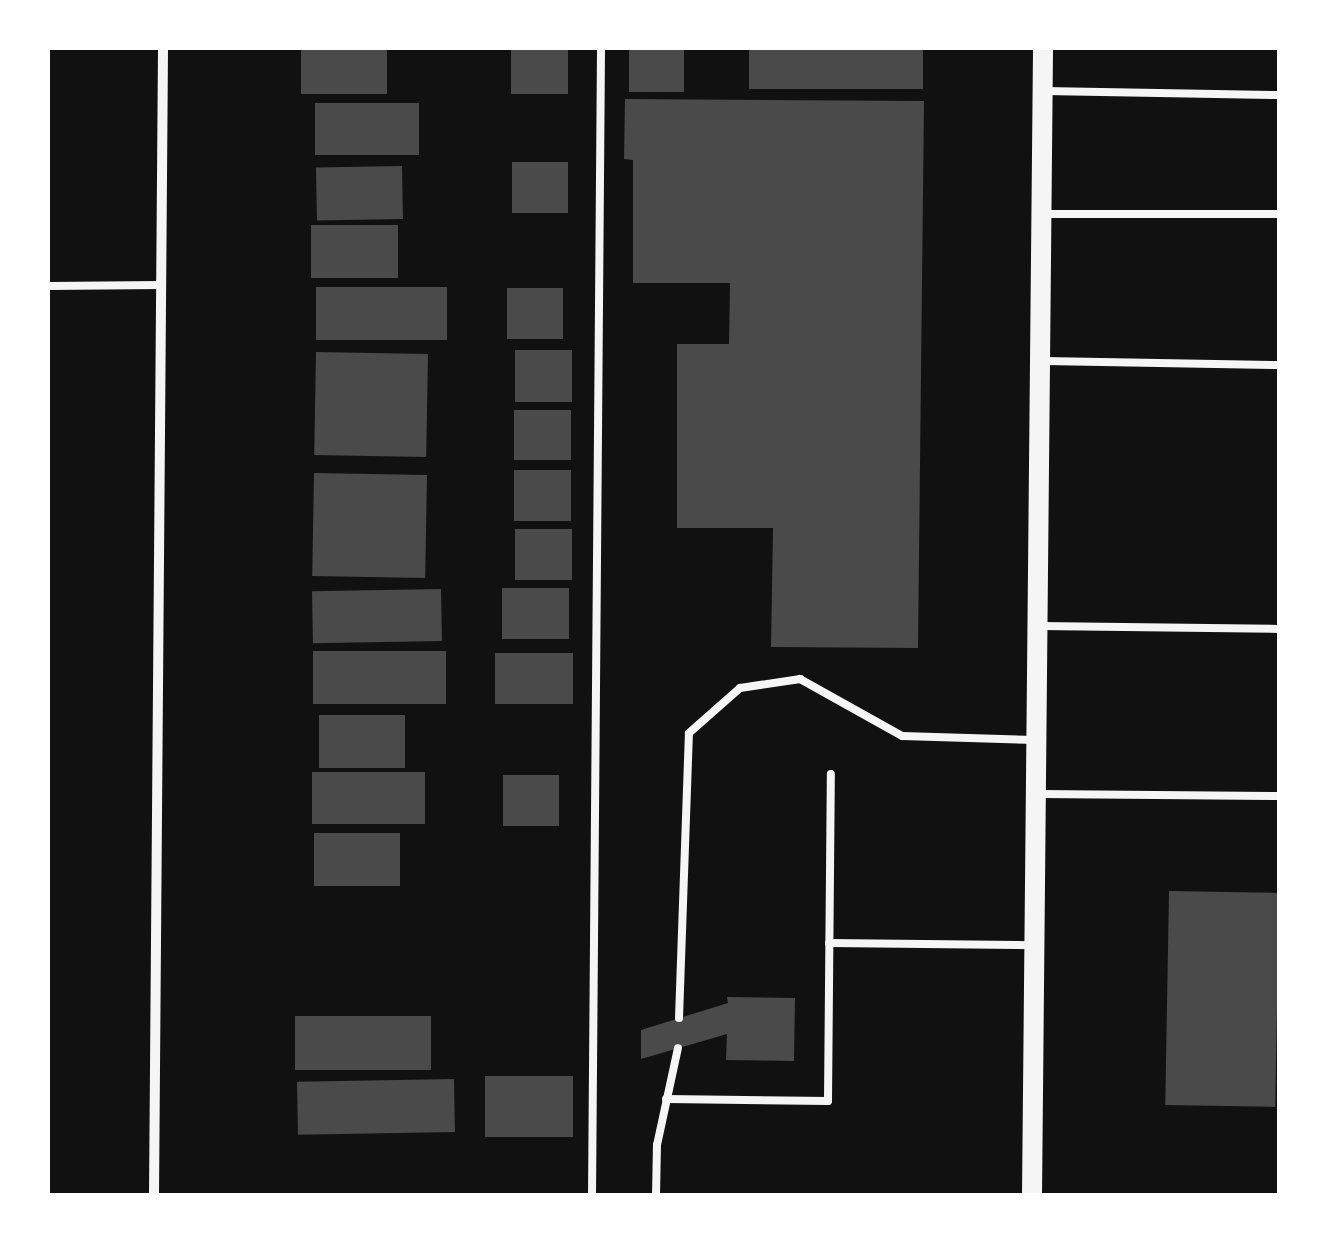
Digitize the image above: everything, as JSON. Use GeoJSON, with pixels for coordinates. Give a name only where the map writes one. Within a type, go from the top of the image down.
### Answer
{"type":"FeatureCollection","features":[{"type":"Feature","properties":{"kind":"main road"},"geometry":{"type":"LineString","coordinates":[[1032,1196],[1042,48]]}},
{"type":"Feature","properties":{"kind":"street"},"geometry":{"type":"LineString","coordinates":[[154,1196],[162,48]]}},
{"type":"Feature","properties":{"kind":"lane"},"geometry":{"type":"LineString","coordinates":[[592,1196],[601,48]]}},
{"type":"Feature","properties":{"kind":"lane"},"geometry":{"type":"LineString","coordinates":[[1043,92],[1280,95]]}},
{"type":"Feature","properties":{"kind":"lane"},"geometry":{"type":"LineString","coordinates":[[1040,214],[1280,214]]}},
{"type":"Feature","properties":{"kind":"lane"},"geometry":{"type":"LineString","coordinates":[[48,286],[161,285]]}},
{"type":"Feature","properties":{"kind":"lane"},"geometry":{"type":"LineString","coordinates":[[1040,361],[1280,365]]}},
{"type":"Feature","properties":{"kind":"lane"},"geometry":{"type":"LineString","coordinates":[[1037,626],[1280,629]]}},
{"type":"Feature","properties":{"kind":"lane"},"geometry":{"type":"LineString","coordinates":[[679,1018],[689,733],[740,688],[800,679],[902,736],[1036,740]]}},
{"type":"Feature","properties":{"kind":"lane"},"geometry":{"type":"LineString","coordinates":[[666,1099],[828,1101],[831,774]]}},
{"type":"Feature","properties":{"kind":"lane"},"geometry":{"type":"LineString","coordinates":[[1036,794],[1280,796]]}},
{"type":"Feature","properties":{"kind":"lane"},"geometry":{"type":"LineString","coordinates":[[829,943],[1034,945]]}},
{"type":"Feature","properties":{"kind":"lane"},"geometry":{"type":"LineString","coordinates":[[656,1196],[666,1099],[678,1048]]}},
{"type":"Feature","properties":{"kind":"building"},"geometry":{"type":"Polygon","coordinates":[[[301,48],[387,48],[387,94],[301,94],[301,48]]]}},
{"type":"Feature","properties":{"kind":"building"},"geometry":{"type":"Polygon","coordinates":[[[511,48],[568,48],[568,94],[511,94],[511,48]]]}},
{"type":"Feature","properties":{"kind":"building"},"geometry":{"type":"Polygon","coordinates":[[[629,48],[684,48],[684,92],[629,92],[629,48]]]}},
{"type":"Feature","properties":{"kind":"building"},"geometry":{"type":"Polygon","coordinates":[[[749,48],[923,48],[923,89],[749,89],[749,48]]]}},
{"type":"Feature","properties":{"kind":"building"},"geometry":{"type":"Polygon","coordinates":[[[625,99],[924,101],[918,648],[771,647],[773,528],[677,528],[677,344],[729,344],[730,283],[633,283],[633,160],[624,159],[625,99]]]}},
{"type":"Feature","properties":{"kind":"building"},"geometry":{"type":"Polygon","coordinates":[[[315,103],[419,103],[419,155],[315,155],[315,103]]]}},
{"type":"Feature","properties":{"kind":"building"},"geometry":{"type":"Polygon","coordinates":[[[512,162],[568,162],[568,213],[512,213],[512,162]]]}},
{"type":"Feature","properties":{"kind":"building"},"geometry":{"type":"Polygon","coordinates":[[[402,166],[403,219],[317,220],[316,168],[402,166]]]}},
{"type":"Feature","properties":{"kind":"building"},"geometry":{"type":"Polygon","coordinates":[[[311,225],[398,225],[398,278],[311,278],[311,225]]]}},
{"type":"Feature","properties":{"kind":"building"},"geometry":{"type":"Polygon","coordinates":[[[316,287],[447,287],[447,340],[316,340],[316,287]]]}},
{"type":"Feature","properties":{"kind":"building"},"geometry":{"type":"Polygon","coordinates":[[[507,288],[563,288],[563,339],[507,339],[507,288]]]}},
{"type":"Feature","properties":{"kind":"building"},"geometry":{"type":"Polygon","coordinates":[[[515,350],[572,350],[572,402],[515,402],[515,350]]]}},
{"type":"Feature","properties":{"kind":"building"},"geometry":{"type":"Polygon","coordinates":[[[316,352],[428,354],[426,457],[314,455],[316,352]]]}},
{"type":"Feature","properties":{"kind":"building"},"geometry":{"type":"Polygon","coordinates":[[[514,410],[571,410],[571,460],[514,460],[514,410]]]}},
{"type":"Feature","properties":{"kind":"building"},"geometry":{"type":"Polygon","coordinates":[[[514,470],[571,470],[571,521],[514,521],[514,470]]]}},
{"type":"Feature","properties":{"kind":"building"},"geometry":{"type":"Polygon","coordinates":[[[314,473],[427,475],[425,578],[312,576],[314,473]]]}},
{"type":"Feature","properties":{"kind":"building"},"geometry":{"type":"Polygon","coordinates":[[[515,529],[572,529],[572,580],[515,580],[515,529]]]}},
{"type":"Feature","properties":{"kind":"building"},"geometry":{"type":"Polygon","coordinates":[[[502,588],[569,588],[569,639],[502,639],[502,588]]]}},
{"type":"Feature","properties":{"kind":"building"},"geometry":{"type":"Polygon","coordinates":[[[441,589],[442,641],[313,643],[312,591],[441,589]]]}},
{"type":"Feature","properties":{"kind":"building"},"geometry":{"type":"Polygon","coordinates":[[[313,651],[446,651],[446,704],[313,704],[313,651]]]}},
{"type":"Feature","properties":{"kind":"building"},"geometry":{"type":"Polygon","coordinates":[[[495,653],[573,653],[573,704],[495,704],[495,653]]]}},
{"type":"Feature","properties":{"kind":"building"},"geometry":{"type":"Polygon","coordinates":[[[319,715],[405,715],[405,768],[319,768],[319,715]]]}},
{"type":"Feature","properties":{"kind":"building"},"geometry":{"type":"Polygon","coordinates":[[[312,772],[425,772],[425,824],[312,824],[312,772]]]}},
{"type":"Feature","properties":{"kind":"building"},"geometry":{"type":"Polygon","coordinates":[[[503,775],[559,775],[559,826],[503,826],[503,775]]]}},
{"type":"Feature","properties":{"kind":"building"},"geometry":{"type":"Polygon","coordinates":[[[314,833],[400,833],[400,886],[314,886],[314,833]]]}},
{"type":"Feature","properties":{"kind":"building"},"geometry":{"type":"Polygon","coordinates":[[[1169,891],[1279,893],[1275,1107],[1165,1105],[1169,891]]]}},
{"type":"Feature","properties":{"kind":"building"},"geometry":{"type":"Polygon","coordinates":[[[727,997],[795,998],[794,1061],[726,1060],[727,1034],[641,1059],[641,1030],[728,1003],[727,997]]]}},
{"type":"Feature","properties":{"kind":"building"},"geometry":{"type":"Polygon","coordinates":[[[295,1016],[431,1016],[431,1070],[295,1070],[295,1016]]]}},
{"type":"Feature","properties":{"kind":"building"},"geometry":{"type":"Polygon","coordinates":[[[485,1076],[573,1076],[573,1137],[485,1137],[485,1076]]]}},
{"type":"Feature","properties":{"kind":"building"},"geometry":{"type":"Polygon","coordinates":[[[454,1079],[455,1132],[298,1135],[297,1082],[454,1079]]]}}]}
